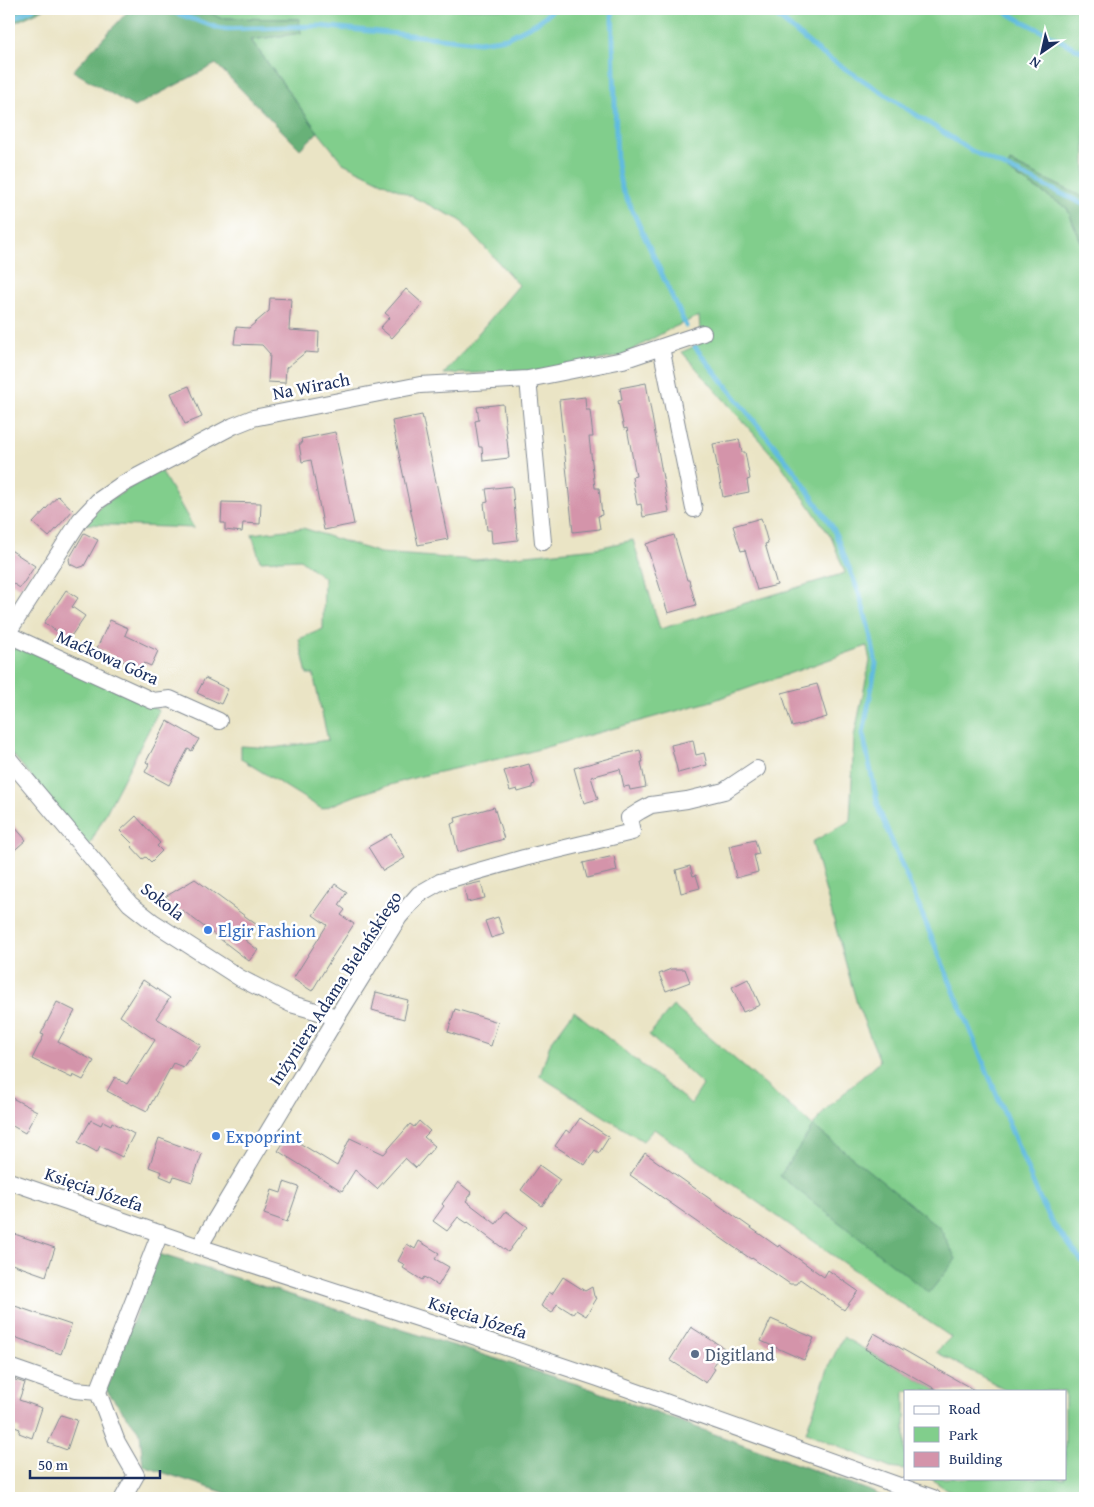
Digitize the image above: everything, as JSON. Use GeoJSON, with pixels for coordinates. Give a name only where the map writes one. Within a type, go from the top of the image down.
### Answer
{"type":"FeatureCollection","features":[{"type":"Feature","properties":{"kind":"street","name":"Na Wirach"},"geometry":{"type":"LineString","coordinates":[[9,633],[80,520],[98,501],[120,485],[233,426],[253,418],[420,385],[528,379],[623,360],[703,333]]}},
{"type":"Feature","properties":{"kind":"street"},"geometry":{"type":"LineString","coordinates":[[661,347],[694,509]]}},
{"type":"Feature","properties":{"kind":"street"},"geometry":{"type":"LineString","coordinates":[[528,379],[543,542]]}},
{"type":"Feature","properties":{"kind":"street","name":"Maćkowa Góra"},"geometry":{"type":"LineString","coordinates":[[9,633],[153,701],[170,700],[219,721]]}},
{"type":"Feature","properties":{"kind":"street","name":"Sokola"},"geometry":{"type":"LineString","coordinates":[[9,759],[130,904],[153,922],[240,978],[292,1004],[337,1017]]}},
{"type":"Feature","properties":{"kind":"street","name":"Inżyniera Adama Bielańskiego"},"geometry":{"type":"LineString","coordinates":[[199,1247],[399,917],[419,894],[440,882],[524,858],[632,832],[629,818],[651,805],[687,800],[724,791],[757,769]]}},
{"type":"Feature","properties":{"kind":"street","name":"Księcia Józefa"},"geometry":{"type":"LineString","coordinates":[[9,1181],[199,1247],[571,1369],[933,1498]]}},
{"type":"Feature","properties":{"kind":"street"},"geometry":{"type":"LineString","coordinates":[[123,1498],[136,1475],[117,1442],[98,1392],[160,1233]]}},
{"type":"Feature","properties":{"kind":"street"},"geometry":{"type":"LineString","coordinates":[[9,1367],[75,1390],[98,1392]]}},
{"type":"Feature","properties":{"kind":"green space"},"geometry":{"type":"Polygon","coordinates":[[[9,9],[44,9],[9,25],[9,9]]]}},
{"type":"Feature","properties":{"kind":"green space"},"geometry":{"type":"Polygon","coordinates":[[[130,9],[204,9],[220,18],[299,19],[301,33],[251,40],[318,132],[300,149],[216,64],[134,107],[73,71],[130,9]]]}},
{"type":"Feature","properties":{"kind":"green space"},"geometry":{"type":"Polygon","coordinates":[[[204,9],[1085,9],[1085,198],[1010,162],[1007,170],[1067,208],[1085,251],[1085,1498],[970,1498],[947,1490],[933,1480],[1066,1480],[1066,1390],[1005,1390],[936,1352],[951,1337],[654,1129],[643,1141],[540,1076],[550,1044],[574,1011],[691,1104],[703,1085],[649,1035],[673,1006],[813,1126],[825,1110],[880,1061],[857,1004],[812,842],[850,821],[854,737],[870,661],[867,646],[712,701],[525,753],[417,777],[357,795],[322,809],[241,759],[241,746],[273,748],[328,740],[313,674],[307,674],[299,639],[323,629],[324,578],[300,559],[260,561],[252,534],[303,528],[380,553],[475,560],[597,548],[633,540],[660,629],[845,573],[832,539],[782,466],[682,352],[701,343],[699,316],[668,330],[622,356],[540,371],[444,374],[519,285],[460,220],[343,163],[251,40],[301,33],[298,19],[219,18],[204,9]]]}},
{"type":"Feature","properties":{"kind":"green space"},"geometry":{"type":"Polygon","coordinates":[[[1010,162],[1085,198],[1085,251],[1067,208],[1007,170],[1010,162]]]}},
{"type":"Feature","properties":{"kind":"green space"},"geometry":{"type":"Polygon","coordinates":[[[160,469],[194,528],[85,524],[102,505],[160,469]]]}},
{"type":"Feature","properties":{"kind":"green space"},"geometry":{"type":"Polygon","coordinates":[[[22,647],[159,710],[89,846],[9,750],[9,650],[22,647]]]}},
{"type":"Feature","properties":{"kind":"green space"},"geometry":{"type":"Polygon","coordinates":[[[813,1126],[940,1228],[956,1259],[929,1293],[780,1176],[813,1126]]]}},
{"type":"Feature","properties":{"kind":"green space"},"geometry":{"type":"Polygon","coordinates":[[[159,1254],[580,1385],[886,1498],[241,1498],[143,1466],[140,1433],[106,1390],[159,1254]]]}},
{"type":"Feature","properties":{"kind":"green space"},"geometry":{"type":"Polygon","coordinates":[[[843,1337],[937,1390],[904,1390],[904,1470],[890,1468],[806,1432],[829,1366],[843,1337]]]}},
{"type":"Feature","properties":{"kind":"building"},"geometry":{"type":"Polygon","coordinates":[[[406,289],[423,304],[392,338],[380,328],[390,317],[385,313],[406,289]]]}},
{"type":"Feature","properties":{"kind":"building"},"geometry":{"type":"Polygon","coordinates":[[[270,298],[291,299],[289,330],[319,332],[318,353],[306,352],[286,368],[285,383],[268,382],[270,354],[262,345],[234,344],[236,327],[249,328],[269,311],[270,298]]]}},
{"type":"Feature","properties":{"kind":"building"},"geometry":{"type":"Polygon","coordinates":[[[646,383],[669,512],[643,517],[641,504],[637,505],[632,477],[636,476],[627,428],[624,429],[618,401],[622,400],[620,388],[646,383]]]}},
{"type":"Feature","properties":{"kind":"building"},"geometry":{"type":"Polygon","coordinates":[[[189,386],[202,417],[185,424],[171,393],[189,386]]]}},
{"type":"Feature","properties":{"kind":"building"},"geometry":{"type":"Polygon","coordinates":[[[585,397],[586,410],[590,410],[593,437],[589,437],[595,488],[599,488],[602,515],[598,516],[600,529],[573,532],[559,400],[585,397]]]}},
{"type":"Feature","properties":{"kind":"building"},"geometry":{"type":"Polygon","coordinates":[[[503,404],[509,458],[483,461],[482,447],[479,447],[475,421],[479,420],[477,407],[503,404]]]}},
{"type":"Feature","properties":{"kind":"building"},"geometry":{"type":"Polygon","coordinates":[[[422,415],[448,539],[418,545],[392,421],[422,415]]]}},
{"type":"Feature","properties":{"kind":"building"},"geometry":{"type":"Polygon","coordinates":[[[335,432],[354,524],[324,530],[311,460],[302,462],[299,444],[302,444],[301,439],[335,432]]]}},
{"type":"Feature","properties":{"kind":"building"},"geometry":{"type":"Polygon","coordinates":[[[739,439],[742,452],[745,452],[750,479],[747,480],[749,492],[723,497],[713,444],[739,439]]]}},
{"type":"Feature","properties":{"kind":"building"},"geometry":{"type":"Polygon","coordinates":[[[512,486],[518,540],[492,543],[491,530],[487,530],[484,503],[488,502],[486,489],[512,486]]]}},
{"type":"Feature","properties":{"kind":"building"},"geometry":{"type":"Polygon","coordinates":[[[58,496],[73,510],[49,537],[33,523],[58,496]]]}},
{"type":"Feature","properties":{"kind":"building"},"geometry":{"type":"Polygon","coordinates":[[[222,502],[261,503],[260,524],[243,523],[242,532],[225,530],[225,523],[221,523],[222,502]]]}},
{"type":"Feature","properties":{"kind":"building"},"geometry":{"type":"Polygon","coordinates":[[[761,518],[768,543],[765,544],[777,585],[757,590],[745,550],[741,551],[733,526],[761,518]]]}},
{"type":"Feature","properties":{"kind":"building"},"geometry":{"type":"Polygon","coordinates":[[[84,533],[98,540],[84,566],[78,568],[70,564],[69,559],[84,533]]]}},
{"type":"Feature","properties":{"kind":"building"},"geometry":{"type":"Polygon","coordinates":[[[674,535],[696,605],[668,613],[646,544],[674,535]]]}},
{"type":"Feature","properties":{"kind":"building"},"geometry":{"type":"Polygon","coordinates":[[[9,549],[35,566],[20,588],[9,581],[9,549]]]}},
{"type":"Feature","properties":{"kind":"building"},"geometry":{"type":"Polygon","coordinates":[[[66,590],[78,598],[72,607],[85,616],[69,639],[44,623],[66,590]]]}},
{"type":"Feature","properties":{"kind":"building"},"geometry":{"type":"Polygon","coordinates":[[[110,620],[128,628],[125,635],[158,651],[151,666],[144,663],[141,670],[97,648],[110,620]]]}},
{"type":"Feature","properties":{"kind":"building"},"geometry":{"type":"Polygon","coordinates":[[[205,678],[228,689],[221,704],[197,693],[205,678]]]}},
{"type":"Feature","properties":{"kind":"building"},"geometry":{"type":"Polygon","coordinates":[[[817,684],[827,717],[792,727],[782,693],[817,684]]]}},
{"type":"Feature","properties":{"kind":"building"},"geometry":{"type":"Polygon","coordinates":[[[167,721],[199,739],[192,751],[188,749],[169,785],[145,772],[149,764],[146,762],[167,721]]]}},
{"type":"Feature","properties":{"kind":"building"},"geometry":{"type":"Polygon","coordinates":[[[693,740],[696,755],[704,753],[707,765],[678,773],[671,745],[693,740]]]}},
{"type":"Feature","properties":{"kind":"building"},"geometry":{"type":"Polygon","coordinates":[[[640,750],[646,787],[630,790],[629,786],[624,787],[620,769],[591,777],[598,799],[584,803],[574,768],[640,750]]]}},
{"type":"Feature","properties":{"kind":"building"},"geometry":{"type":"Polygon","coordinates":[[[529,764],[535,784],[532,785],[532,788],[518,792],[517,789],[510,791],[504,771],[529,764]]]}},
{"type":"Feature","properties":{"kind":"building"},"geometry":{"type":"Polygon","coordinates":[[[494,807],[504,839],[458,852],[451,824],[456,822],[455,818],[494,807]]]}},
{"type":"Feature","properties":{"kind":"building"},"geometry":{"type":"Polygon","coordinates":[[[136,816],[160,843],[157,846],[162,851],[151,862],[146,857],[143,859],[131,846],[133,844],[120,831],[136,816]]]}},
{"type":"Feature","properties":{"kind":"building"},"geometry":{"type":"Polygon","coordinates":[[[9,820],[26,840],[9,855],[9,820]]]}},
{"type":"Feature","properties":{"kind":"building"},"geometry":{"type":"Polygon","coordinates":[[[391,834],[405,858],[383,871],[368,847],[391,834]]]}},
{"type":"Feature","properties":{"kind":"building"},"geometry":{"type":"Polygon","coordinates":[[[755,840],[759,854],[754,855],[758,872],[736,878],[729,846],[755,840]]]}},
{"type":"Feature","properties":{"kind":"building"},"geometry":{"type":"Polygon","coordinates":[[[614,856],[617,871],[587,878],[583,863],[614,856]]]}},
{"type":"Feature","properties":{"kind":"building"},"geometry":{"type":"Polygon","coordinates":[[[690,866],[693,876],[696,875],[700,888],[681,893],[676,870],[690,866]]]}},
{"type":"Feature","properties":{"kind":"building"},"geometry":{"type":"Polygon","coordinates":[[[195,879],[257,925],[245,940],[258,950],[249,961],[182,910],[180,913],[167,903],[169,900],[165,897],[195,879]]]}},
{"type":"Feature","properties":{"kind":"building"},"geometry":{"type":"Polygon","coordinates":[[[481,882],[485,898],[467,902],[464,886],[481,882]]]}},
{"type":"Feature","properties":{"kind":"building"},"geometry":{"type":"Polygon","coordinates":[[[335,884],[347,892],[339,905],[345,910],[341,915],[354,924],[312,991],[293,979],[327,925],[313,915],[335,884]]]}},
{"type":"Feature","properties":{"kind":"building"},"geometry":{"type":"Polygon","coordinates":[[[498,917],[504,934],[491,938],[485,921],[498,917]]]}},
{"type":"Feature","properties":{"kind":"building"},"geometry":{"type":"Polygon","coordinates":[[[671,969],[685,969],[690,982],[666,991],[659,974],[671,969]]]}},
{"type":"Feature","properties":{"kind":"building"},"geometry":{"type":"Polygon","coordinates":[[[748,979],[760,1005],[743,1012],[732,987],[748,979]]]}},
{"type":"Feature","properties":{"kind":"building"},"geometry":{"type":"Polygon","coordinates":[[[143,980],[170,998],[156,1018],[201,1045],[190,1061],[188,1060],[183,1067],[173,1063],[147,1111],[107,1091],[115,1077],[127,1084],[155,1040],[120,1016],[143,980]]]}},
{"type":"Feature","properties":{"kind":"building"},"geometry":{"type":"Polygon","coordinates":[[[376,992],[408,1000],[404,1019],[372,1010],[376,992]]]}},
{"type":"Feature","properties":{"kind":"building"},"geometry":{"type":"Polygon","coordinates":[[[57,1002],[75,1011],[58,1042],[94,1061],[83,1080],[73,1075],[72,1078],[32,1059],[44,1035],[41,1034],[57,1002]]]}},
{"type":"Feature","properties":{"kind":"building"},"geometry":{"type":"Polygon","coordinates":[[[455,1009],[498,1022],[491,1046],[448,1032],[455,1009]]]}},
{"type":"Feature","properties":{"kind":"building"},"geometry":{"type":"Polygon","coordinates":[[[12,1098],[37,1111],[25,1133],[9,1124],[9,1106],[12,1098]]]}},
{"type":"Feature","properties":{"kind":"building"},"geometry":{"type":"Polygon","coordinates":[[[580,1118],[609,1137],[599,1153],[595,1150],[585,1165],[555,1146],[566,1130],[570,1133],[580,1118]]]}},
{"type":"Feature","properties":{"kind":"building"},"geometry":{"type":"Polygon","coordinates":[[[91,1120],[101,1125],[103,1121],[111,1125],[112,1122],[134,1134],[122,1157],[100,1146],[97,1152],[78,1142],[91,1120]]]}},
{"type":"Feature","properties":{"kind":"building"},"geometry":{"type":"Polygon","coordinates":[[[419,1121],[430,1131],[424,1137],[435,1146],[416,1168],[405,1158],[377,1189],[355,1170],[342,1191],[278,1151],[288,1136],[337,1166],[350,1138],[384,1154],[410,1124],[414,1127],[419,1121]]]}},
{"type":"Feature","properties":{"kind":"building"},"geometry":{"type":"Polygon","coordinates":[[[159,1138],[202,1154],[192,1182],[174,1176],[172,1181],[160,1176],[162,1172],[149,1167],[159,1138]]]}},
{"type":"Feature","properties":{"kind":"building"},"geometry":{"type":"Polygon","coordinates":[[[645,1153],[778,1247],[779,1245],[824,1277],[828,1270],[858,1291],[844,1310],[800,1279],[796,1284],[790,1284],[751,1259],[630,1175],[645,1153]]]}},
{"type":"Feature","properties":{"kind":"building"},"geometry":{"type":"Polygon","coordinates":[[[539,1165],[560,1180],[542,1206],[521,1190],[539,1165]]]}},
{"type":"Feature","properties":{"kind":"building"},"geometry":{"type":"Polygon","coordinates":[[[284,1182],[299,1187],[287,1222],[264,1214],[272,1190],[281,1193],[284,1182]]]}},
{"type":"Feature","properties":{"kind":"building"},"geometry":{"type":"Polygon","coordinates":[[[458,1182],[472,1193],[466,1201],[496,1224],[506,1211],[527,1227],[508,1252],[468,1222],[458,1217],[447,1231],[433,1221],[444,1206],[442,1204],[458,1182]]]}},
{"type":"Feature","properties":{"kind":"building"},"geometry":{"type":"Polygon","coordinates":[[[9,1232],[55,1248],[46,1276],[9,1263],[9,1232]]]}},
{"type":"Feature","properties":{"kind":"building"},"geometry":{"type":"Polygon","coordinates":[[[419,1241],[439,1253],[435,1259],[449,1267],[438,1286],[424,1277],[422,1280],[403,1268],[405,1265],[398,1261],[407,1244],[415,1249],[419,1241]]]}},
{"type":"Feature","properties":{"kind":"building"},"geometry":{"type":"Polygon","coordinates":[[[563,1277],[585,1291],[592,1287],[594,1296],[597,1298],[586,1316],[576,1310],[573,1314],[557,1304],[552,1313],[541,1306],[549,1292],[552,1294],[563,1277]]]}},
{"type":"Feature","properties":{"kind":"building"},"geometry":{"type":"Polygon","coordinates":[[[9,1304],[71,1325],[61,1354],[9,1335],[9,1304]]]}},
{"type":"Feature","properties":{"kind":"building"},"geometry":{"type":"Polygon","coordinates":[[[771,1319],[814,1338],[804,1360],[761,1341],[771,1319]]]}},
{"type":"Feature","properties":{"kind":"building"},"geometry":{"type":"Polygon","coordinates":[[[691,1327],[724,1348],[712,1367],[715,1369],[706,1383],[670,1360],[691,1327]]]}},
{"type":"Feature","properties":{"kind":"building"},"geometry":{"type":"Polygon","coordinates":[[[874,1333],[974,1390],[937,1390],[865,1349],[874,1333]]]}},
{"type":"Feature","properties":{"kind":"building"},"geometry":{"type":"Polygon","coordinates":[[[9,1378],[25,1383],[19,1400],[42,1408],[32,1438],[19,1433],[20,1429],[9,1425],[9,1378]]]}},
{"type":"Feature","properties":{"kind":"building"},"geometry":{"type":"Polygon","coordinates":[[[61,1415],[77,1420],[67,1450],[48,1443],[61,1415]]]}},
{"type":"Feature","properties":{"kind":"waterway"},"geometry":{"type":"LineString","coordinates":[[9,20],[33,9]]}},
{"type":"Feature","properties":{"kind":"waterway"},"geometry":{"type":"LineString","coordinates":[[164,9],[221,29],[319,26],[479,42],[507,38],[538,22],[554,9]]}},
{"type":"Feature","properties":{"kind":"waterway"},"geometry":{"type":"LineString","coordinates":[[612,9],[617,164],[621,186],[686,326]]}},
{"type":"Feature","properties":{"kind":"waterway"},"geometry":{"type":"LineString","coordinates":[[768,9],[821,53],[972,151],[1085,205]]}},
{"type":"Feature","properties":{"kind":"waterway"},"geometry":{"type":"LineString","coordinates":[[1001,9],[1085,53]]}},
{"type":"Feature","properties":{"kind":"waterway"},"geometry":{"type":"LineString","coordinates":[[695,347],[796,473],[833,528],[859,593],[876,664],[863,734],[879,810],[1039,1197],[1053,1224],[1085,1265]]}},
{"type":"Feature","properties":{"kind":"place","name":"Elgir Fashion"},"geometry":{"type":"Point","coordinates":[208,930]}},
{"type":"Feature","properties":{"kind":"place","name":"Expoprint"},"geometry":{"type":"Point","coordinates":[216,1136]}},
{"type":"Feature","properties":{"kind":"place","name":"Digitland"},"geometry":{"type":"Point","coordinates":[695,1354]}}]}
